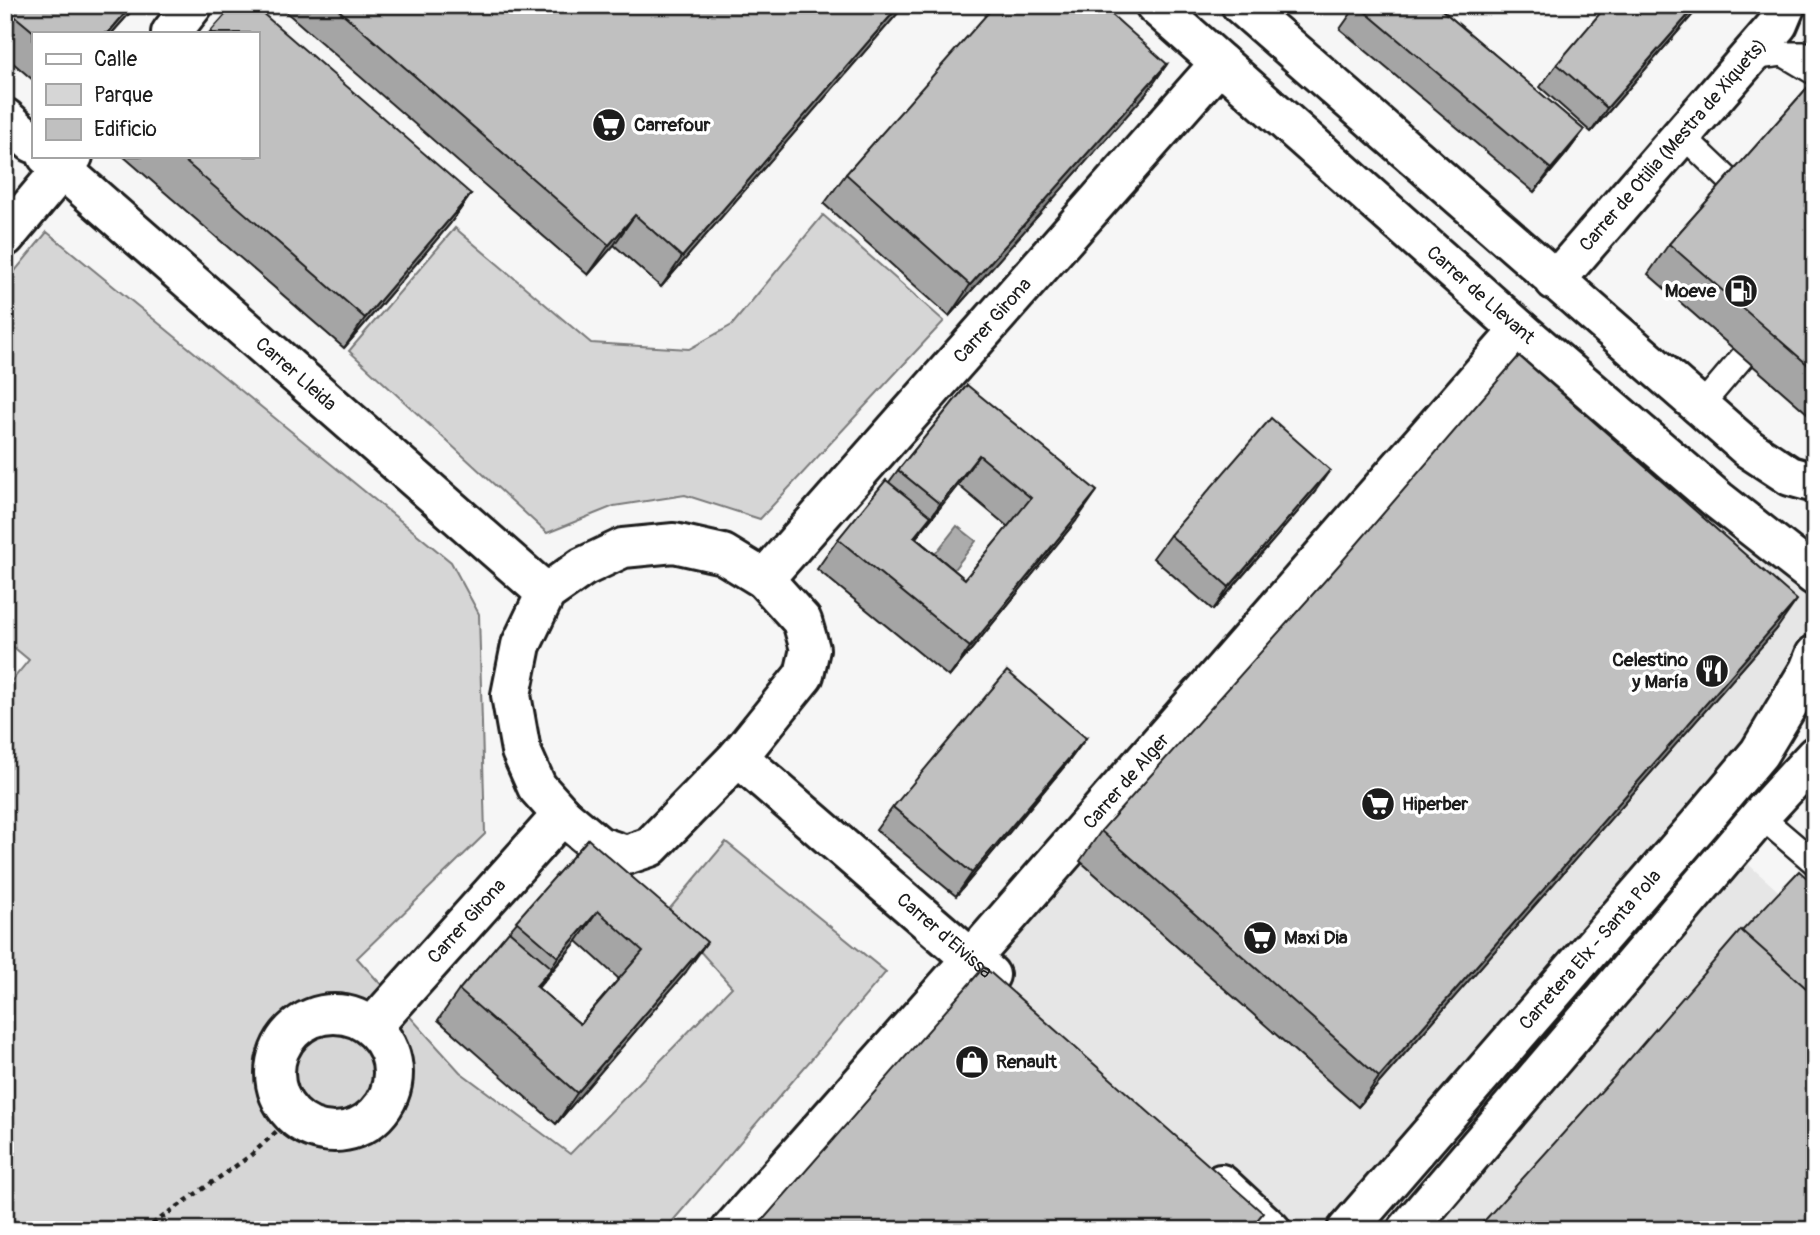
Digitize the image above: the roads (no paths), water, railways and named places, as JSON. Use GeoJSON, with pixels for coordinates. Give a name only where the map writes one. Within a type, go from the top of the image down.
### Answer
{"type":"FeatureCollection","features":[{"type":"Feature","properties":{"kind":"street"},"geometry":{"type":"LineString","coordinates":[[172,32],[193,5]]}},
{"type":"Feature","properties":{"kind":"street","name":"Carrer de Llevant"},"geometry":{"type":"LineString","coordinates":[[1155,5],[1520,330],[1718,500],[1815,576]]}},
{"type":"Feature","properties":{"kind":"street"},"geometry":{"type":"LineString","coordinates":[[1774,36],[1815,9]]}},
{"type":"Feature","properties":{"kind":"street"},"geometry":{"type":"LineString","coordinates":[[1255,10],[1555,281],[1749,449],[1790,476],[1815,483]]}},
{"type":"Feature","properties":{"kind":"street","name":"Carrer de Otilia (Mestra de Xiquets)"},"geometry":{"type":"LineString","coordinates":[[1555,281],[1682,135],[1774,36]]}},
{"type":"Feature","properties":{"kind":"street","name":"Carrer Girona"},"geometry":{"type":"LineString","coordinates":[[764,579],[1220,63]]}},
{"type":"Feature","properties":{"kind":"street"},"geometry":{"type":"LineString","coordinates":[[5,118],[32,142]]}},
{"type":"Feature","properties":{"kind":"street"},"geometry":{"type":"LineString","coordinates":[[5,237],[60,160]]}},
{"type":"Feature","properties":{"kind":"street","name":"Carrer Lleida"},"geometry":{"type":"LineString","coordinates":[[60,160],[546,593]]}},
{"type":"Feature","properties":{"kind":"street","name":"Carrer de Alger"},"geometry":{"type":"LineString","coordinates":[[731,1230],[1520,330]]}},
{"type":"Feature","properties":{"kind":"street"},"geometry":{"type":"LineString","coordinates":[[674,544],[723,554],[764,579],[802,621],[810,649],[803,676],[738,757],[650,847],[626,855],[599,846],[562,815],[537,787],[521,751],[511,695],[521,645],[546,593],[583,567],[623,548],[674,544]]}},
{"type":"Feature","properties":{"kind":"street","name":"Carretera Elx - Santa Pola"},"geometry":{"type":"LineString","coordinates":[[1347,1230],[1759,753],[1809,670],[1815,655]]}},
{"type":"Feature","properties":{"kind":"street"},"geometry":{"type":"LineString","coordinates":[[1407,1230],[1760,816],[1815,756]]}},
{"type":"Feature","properties":{"kind":"street","name":"Carrer d'Eivissa"},"geometry":{"type":"LineString","coordinates":[[738,757],[1013,996]]}},
{"type":"Feature","properties":{"kind":"street","name":"Carrer Girona"},"geometry":{"type":"LineString","coordinates":[[372,1027],[562,815]]}},
{"type":"Feature","properties":{"kind":"street"},"geometry":{"type":"LineString","coordinates":[[335,1013],[355,1017],[372,1027],[384,1042],[391,1060],[393,1078],[388,1097],[378,1113],[363,1124],[345,1131],[327,1132],[309,1127],[293,1116],[281,1100],[275,1080],[276,1060],[284,1041],[298,1026],[316,1017],[335,1013]]}},
{"type":"Feature","properties":{"kind":"street"},"geometry":{"type":"LineString","coordinates":[[1199,1164],[1271,1230]]}},
{"type":"Feature","properties":{"kind":"lane"},"geometry":{"type":"LineString","coordinates":[[1774,36],[1815,54]]}},
{"type":"Feature","properties":{"kind":"lane"},"geometry":{"type":"LineString","coordinates":[[1774,36],[1815,74]]}},
{"type":"Feature","properties":{"kind":"lane"},"geometry":{"type":"LineString","coordinates":[[1682,135],[1767,216]]}},
{"type":"Feature","properties":{"kind":"lane"},"geometry":{"type":"LineString","coordinates":[[1700,407],[1770,323]]}},
{"type":"Feature","properties":{"kind":"lane"},"geometry":{"type":"LineString","coordinates":[[1760,816],[1815,863]]}},
{"type":"Feature","properties":{"kind":"place","name":"Carrefour"},"geometry":{"type":"Point","coordinates":[609,125]}},
{"type":"Feature","properties":{"kind":"place","name":"Moeve"},"geometry":{"type":"Point","coordinates":[1741,291]}},
{"type":"Feature","properties":{"kind":"place","name":"Celestino y María"},"geometry":{"type":"Point","coordinates":[1712,671]}},
{"type":"Feature","properties":{"kind":"place","name":"Hiperber"},"geometry":{"type":"Point","coordinates":[1378,804]}},
{"type":"Feature","properties":{"kind":"place","name":"Maxi Dia"},"geometry":{"type":"Point","coordinates":[1260,938]}},
{"type":"Feature","properties":{"kind":"place","name":"Renault"},"geometry":{"type":"Point","coordinates":[972,1062]}}]}
